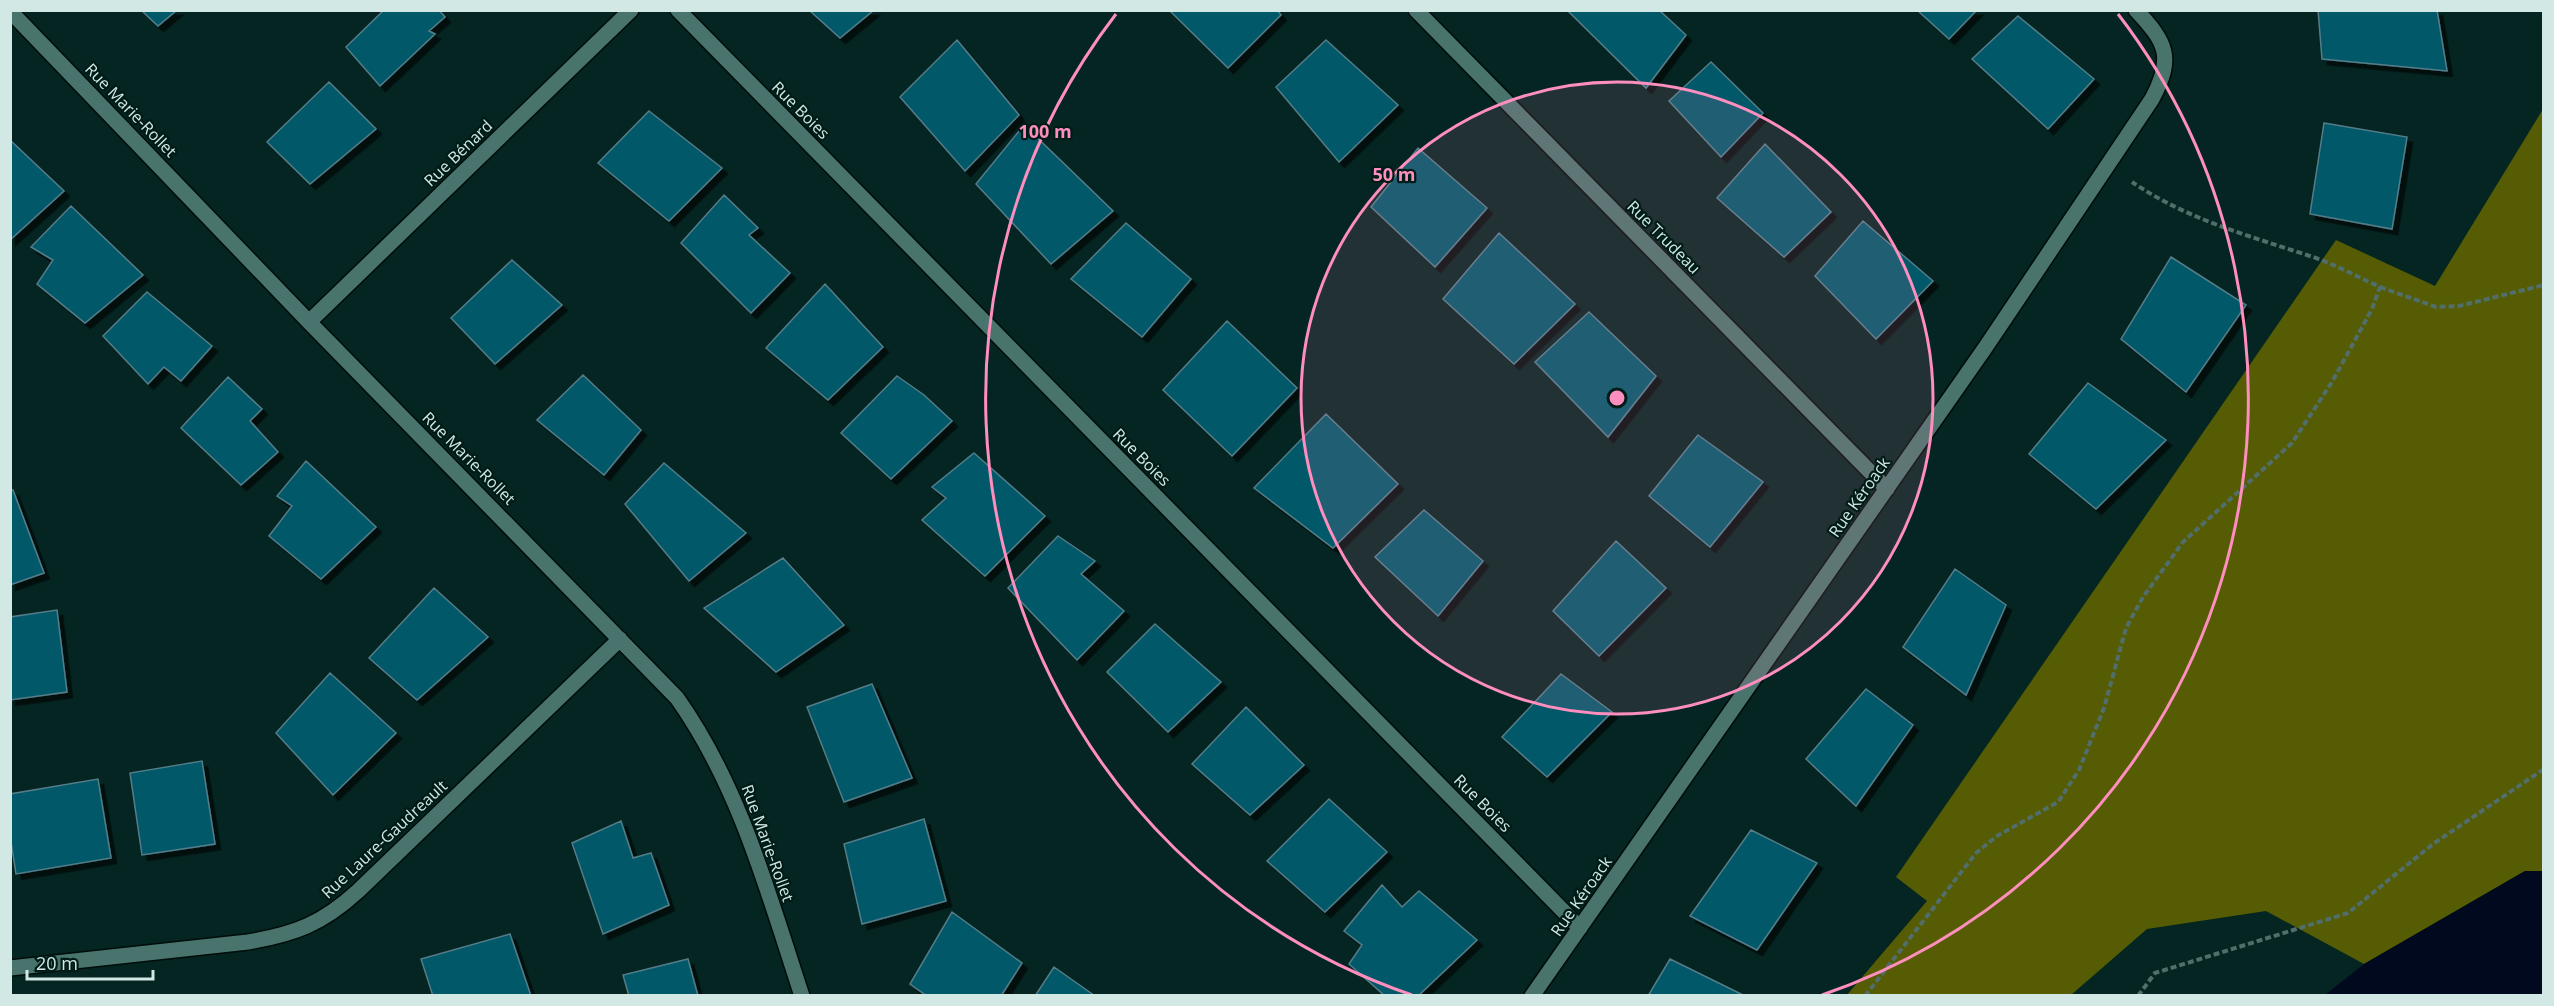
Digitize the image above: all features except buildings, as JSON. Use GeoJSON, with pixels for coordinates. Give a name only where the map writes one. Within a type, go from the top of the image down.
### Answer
{"type":"FeatureCollection","features":[{"type":"Feature","properties":{"kind":"street","name":"Rue Marie-Rollet"},"geometry":{"type":"LineString","coordinates":[[10,10],[309,322],[677,698],[715,759],[740,813],[802,996]]}},
{"type":"Feature","properties":{"kind":"street","name":"Rue Bénard"},"geometry":{"type":"LineString","coordinates":[[309,322],[631,10]]}},
{"type":"Feature","properties":{"kind":"street","name":"Rue Boies"},"geometry":{"type":"LineString","coordinates":[[678,10],[1580,928]]}},
{"type":"Feature","properties":{"kind":"street","name":"Rue Trudeau"},"geometry":{"type":"LineString","coordinates":[[1416,10],[1887,489]]}},
{"type":"Feature","properties":{"kind":"street","name":"Rue Kéroack"},"geometry":{"type":"LineString","coordinates":[[1532,996],[1887,489],[2152,99],[2164,75],[2166,57],[2162,42],[2136,10]]}},
{"type":"Feature","properties":{"kind":"street","name":"Rue Laure-Gaudreault"},"geometry":{"type":"LineString","coordinates":[[10,968],[248,942],[285,936],[322,920],[358,891],[620,639]]}},
{"type":"Feature","properties":{"kind":"path"},"geometry":{"type":"LineString","coordinates":[[2108,166],[2157,199],[2204,221],[2316,258],[2380,287],[2436,307],[2459,306],[2544,285]]}},
{"type":"Feature","properties":{"kind":"path"},"geometry":{"type":"LineString","coordinates":[[1865,996],[1976,853],[1997,836],[2058,801],[2079,770],[2104,708],[2126,628],[2143,597],[2183,542],[2292,443],[2332,382],[2372,309],[2380,287]]}},
{"type":"Feature","properties":{"kind":"path"},"geometry":{"type":"LineString","coordinates":[[2138,996],[2155,973],[2348,913],[2433,844],[2544,769]]}},
{"type":"Feature","properties":{"kind":"green space"},"geometry":{"type":"Polygon","coordinates":[[[2543,109],[2543,871],[2525,871],[2364,964],[2266,911],[2147,929],[2071,995],[1846,996],[1927,901],[1896,877],[2336,240],[2435,286],[2543,109]]]}},
{"type":"Feature","properties":{"kind":"water"},"geometry":{"type":"Polygon","coordinates":[[[2525,871],[2543,871],[2543,995],[2325,995],[2364,964],[2525,871]]]}}]}
